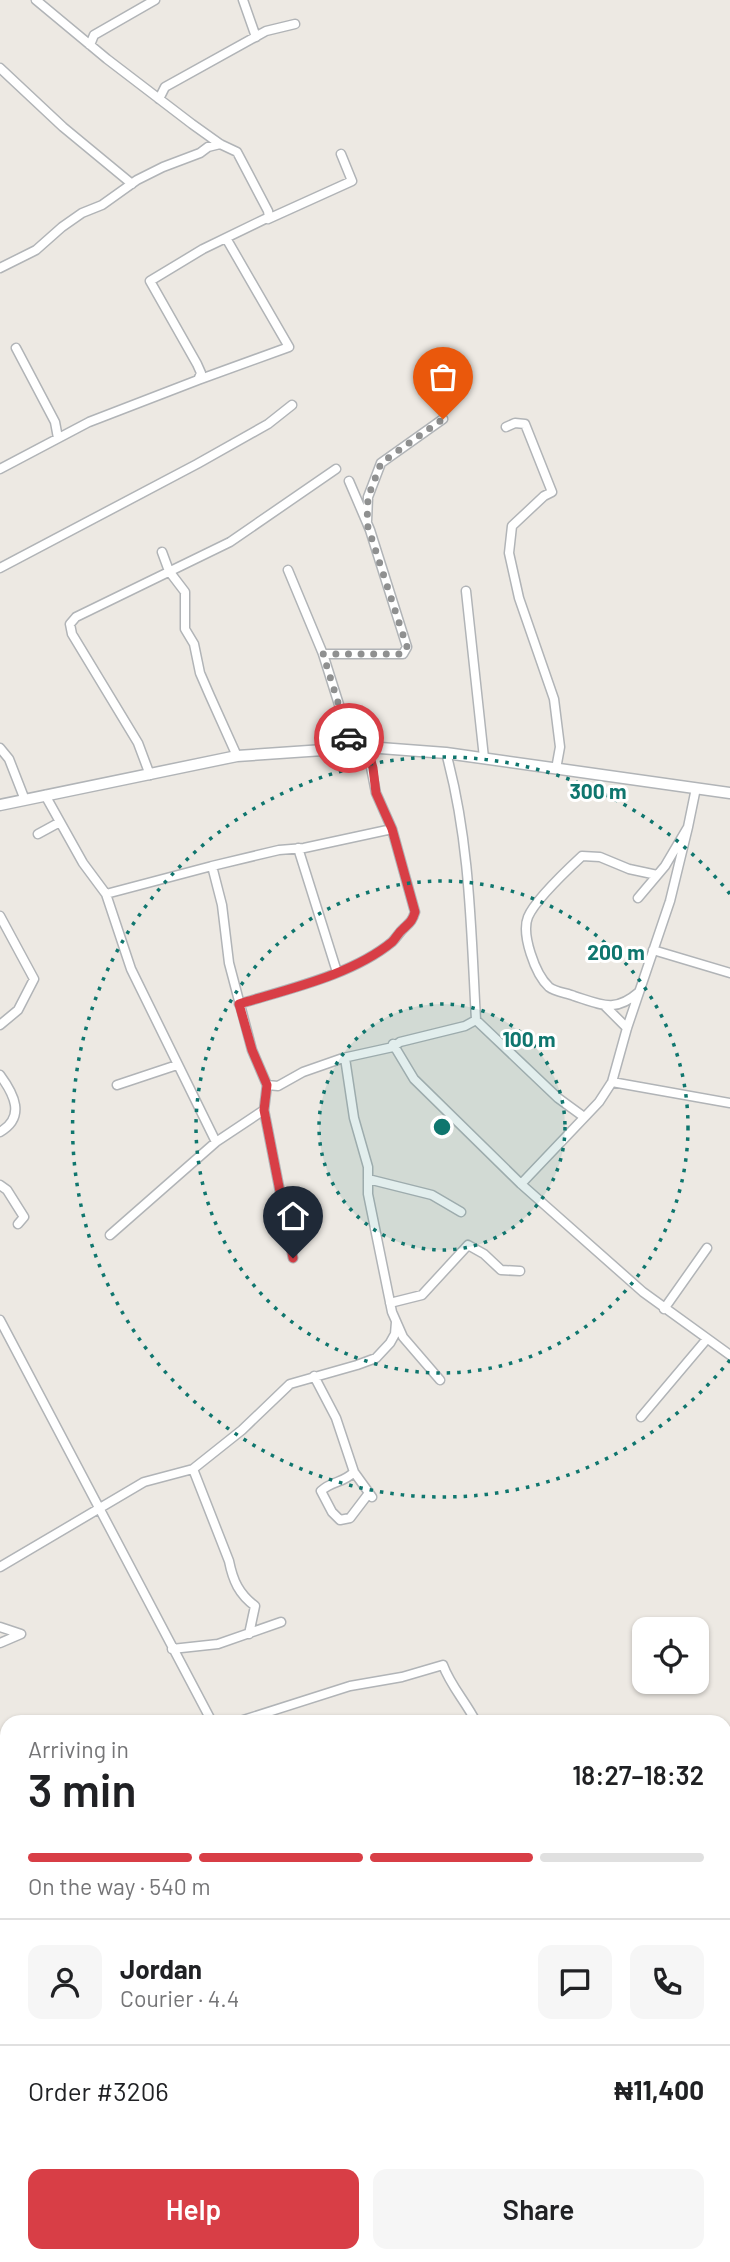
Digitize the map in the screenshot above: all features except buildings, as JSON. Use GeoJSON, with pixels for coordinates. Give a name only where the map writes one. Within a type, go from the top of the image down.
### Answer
{"type":"FeatureCollection","features":[{"type":"Feature","properties":{"kind":"street"},"geometry":{"type":"LineString","coordinates":[[36,0],[159,99],[219,144],[237,152],[268,211],[268,219]]}},
{"type":"Feature","properties":{"kind":"street"},"geometry":{"type":"LineString","coordinates":[[90,45],[94,35],[155,0]]}},
{"type":"Feature","properties":{"kind":"street"},"geometry":{"type":"LineString","coordinates":[[243,0],[256,37]]}},
{"type":"Feature","properties":{"kind":"street"},"geometry":{"type":"LineString","coordinates":[[159,99],[165,87],[267,31],[295,23]]}},
{"type":"Feature","properties":{"kind":"street"},"geometry":{"type":"LineString","coordinates":[[0,68],[63,127],[132,184]]}},
{"type":"Feature","properties":{"kind":"street"},"geometry":{"type":"LineString","coordinates":[[0,268],[36,250],[82,213],[102,205],[132,184],[163,167],[219,144]]}},
{"type":"Feature","properties":{"kind":"street"},"geometry":{"type":"LineString","coordinates":[[198,380],[201,373],[197,364],[150,281],[203,249],[352,181],[341,154]]}},
{"type":"Feature","properties":{"kind":"street"},"geometry":{"type":"LineString","coordinates":[[0,469],[89,422],[289,347],[226,239]]}},
{"type":"Feature","properties":{"kind":"street"},"geometry":{"type":"LineString","coordinates":[[16,348],[55,422],[58,438]]}},
{"type":"Feature","properties":{"kind":"street"},"geometry":{"type":"LineString","coordinates":[[0,568],[198,464],[268,424],[292,405]]}},
{"type":"Feature","properties":{"kind":"street"},"geometry":{"type":"LineString","coordinates":[[367,524],[368,497],[381,463],[443,419]]}},
{"type":"Feature","properties":{"kind":"street"},"geometry":{"type":"LineString","coordinates":[[506,427],[525,424],[552,492],[544,496],[512,526],[509,553],[519,598],[554,699],[560,747],[556,769]]}},
{"type":"Feature","properties":{"kind":"street"},"geometry":{"type":"LineString","coordinates":[[149,775],[138,743],[69,629],[70,624],[76,617],[230,542],[336,469]]}},
{"type":"Feature","properties":{"kind":"street"},"geometry":{"type":"LineString","coordinates":[[323,654],[403,654],[407,647],[367,524],[349,481]]}},
{"type":"Feature","properties":{"kind":"street"},"geometry":{"type":"LineString","coordinates":[[162,552],[169,571],[185,592],[185,629],[194,644],[209,696],[237,756]]}},
{"type":"Feature","properties":{"kind":"street"},"geometry":{"type":"LineString","coordinates":[[288,569],[323,654],[350,747]]}},
{"type":"Feature","properties":{"kind":"street"},"geometry":{"type":"LineString","coordinates":[[466,591],[484,758]]}},
{"type":"Feature","properties":{"kind":"street"},"geometry":{"type":"LineString","coordinates":[[0,805],[237,756],[350,747],[446,753],[730,793]]}},
{"type":"Feature","properties":{"kind":"street"},"geometry":{"type":"LineString","coordinates":[[239,1004],[313,982],[361,961],[387,946],[411,923],[415,912],[392,829],[376,793],[367,747]]}},
{"type":"Feature","properties":{"kind":"street"},"geometry":{"type":"LineString","coordinates":[[0,748],[9,759],[25,800]]}},
{"type":"Feature","properties":{"kind":"street"},"geometry":{"type":"LineString","coordinates":[[446,753],[464,834],[476,1020],[558,1098],[584,1117]]}},
{"type":"Feature","properties":{"kind":"street"},"geometry":{"type":"LineString","coordinates":[[521,1184],[599,1102],[612,1082],[627,1028],[670,901],[696,788]]}},
{"type":"Feature","properties":{"kind":"street"},"geometry":{"type":"LineString","coordinates":[[45,795],[83,863],[106,894],[131,969],[215,1142]]}},
{"type":"Feature","properties":{"kind":"street"},"geometry":{"type":"LineString","coordinates":[[38,834],[60,822]]}},
{"type":"Feature","properties":{"kind":"street"},"geometry":{"type":"LineString","coordinates":[[638,898],[665,866],[688,827]]}},
{"type":"Feature","properties":{"kind":"street"},"geometry":{"type":"LineString","coordinates":[[106,894],[253,855],[392,829]]}},
{"type":"Feature","properties":{"kind":"street"},"geometry":{"type":"LineString","coordinates":[[298,848],[337,972]]}},
{"type":"Feature","properties":{"kind":"street"},"geometry":{"type":"LineString","coordinates":[[627,1028],[605,1006],[550,988],[539,972],[524,934],[528,917],[537,904],[582,856],[600,857],[629,869],[657,875]]}},
{"type":"Feature","properties":{"kind":"street"},"geometry":{"type":"LineString","coordinates":[[212,866],[222,905],[229,963],[239,1004],[252,1050],[267,1085],[264,1110],[293,1258]]}},
{"type":"Feature","properties":{"kind":"street"},"geometry":{"type":"LineString","coordinates":[[0,916],[34,979],[18,1010],[0,1025]]}},
{"type":"Feature","properties":{"kind":"street"},"geometry":{"type":"LineString","coordinates":[[653,950],[730,972]]}},
{"type":"Feature","properties":{"kind":"street"},"geometry":{"type":"LineString","coordinates":[[605,1006],[628,1002],[639,992]]}},
{"type":"Feature","properties":{"kind":"street"},"geometry":{"type":"LineString","coordinates":[[267,1085],[278,1086],[303,1072],[345,1058],[466,1026],[476,1020]]}},
{"type":"Feature","properties":{"kind":"street"},"geometry":{"type":"LineString","coordinates":[[394,1045],[414,1079],[521,1184],[642,1293],[730,1355]]}},
{"type":"Feature","properties":{"kind":"street"},"geometry":{"type":"LineString","coordinates":[[345,1058],[354,1118],[368,1167],[368,1194],[390,1303],[403,1337],[440,1380]]}},
{"type":"Feature","properties":{"kind":"street"},"geometry":{"type":"LineString","coordinates":[[117,1085],[177,1065]]}},
{"type":"Feature","properties":{"kind":"street"},"geometry":{"type":"LineString","coordinates":[[0,1075],[9,1088],[15,1115],[10,1126],[0,1132]]}},
{"type":"Feature","properties":{"kind":"street"},"geometry":{"type":"LineString","coordinates":[[612,1082],[730,1103]]}},
{"type":"Feature","properties":{"kind":"street"},"geometry":{"type":"LineString","coordinates":[[110,1235],[215,1142],[264,1110]]}},
{"type":"Feature","properties":{"kind":"street"},"geometry":{"type":"LineString","coordinates":[[368,1179],[432,1195],[461,1212]]}},
{"type":"Feature","properties":{"kind":"street"},"geometry":{"type":"LineString","coordinates":[[0,1185],[7,1190],[24,1217],[18,1224]]}},
{"type":"Feature","properties":{"kind":"street"},"geometry":{"type":"LineString","coordinates":[[390,1303],[422,1295],[468,1245],[484,1254],[501,1269],[520,1271]]}},
{"type":"Feature","properties":{"kind":"street"},"geometry":{"type":"LineString","coordinates":[[664,1308],[707,1248]]}},
{"type":"Feature","properties":{"kind":"street"},"geometry":{"type":"LineString","coordinates":[[0,1320],[208,1715]]}},
{"type":"Feature","properties":{"kind":"street"},"geometry":{"type":"LineString","coordinates":[[0,1567],[144,1482],[193,1469],[235,1436],[290,1384],[357,1366],[376,1358],[395,1334],[396,1322]]}},
{"type":"Feature","properties":{"kind":"street"},"geometry":{"type":"LineString","coordinates":[[641,1417],[706,1340]]}},
{"type":"Feature","properties":{"kind":"street"},"geometry":{"type":"LineString","coordinates":[[314,1376],[336,1418],[354,1472],[370,1495],[349,1518],[340,1520],[332,1512],[321,1491],[330,1483],[345,1481],[354,1472]]}},
{"type":"Feature","properties":{"kind":"street"},"geometry":{"type":"LineString","coordinates":[[193,1469],[229,1561],[232,1576],[242,1596],[255,1606],[249,1634]]}},
{"type":"Feature","properties":{"kind":"street"},"geometry":{"type":"LineString","coordinates":[[172,1649],[218,1644],[281,1622]]}},
{"type":"Feature","properties":{"kind":"street"},"geometry":{"type":"LineString","coordinates":[[0,1627],[22,1634],[0,1643]]}},
{"type":"Feature","properties":{"kind":"street"},"geometry":{"type":"LineString","coordinates":[[259,1715],[350,1686],[401,1677],[443,1665],[447,1679],[463,1698],[472,1715]]}},
{"type":"Feature","properties":{"kind":"way so far"},"geometry":{"type":"LineString","coordinates":[[349,738],[323,654],[403,654],[407,647],[367,524],[368,497],[381,463],[443,419]]}},
{"type":"Feature","properties":{"kind":"route"},"geometry":{"type":"LineString","coordinates":[[293,1258],[264,1110],[267,1085],[252,1050],[239,1004],[313,982],[361,961],[394,940],[411,923],[415,912],[392,829],[376,793],[367,747],[350,747],[349,738]]}}]}
